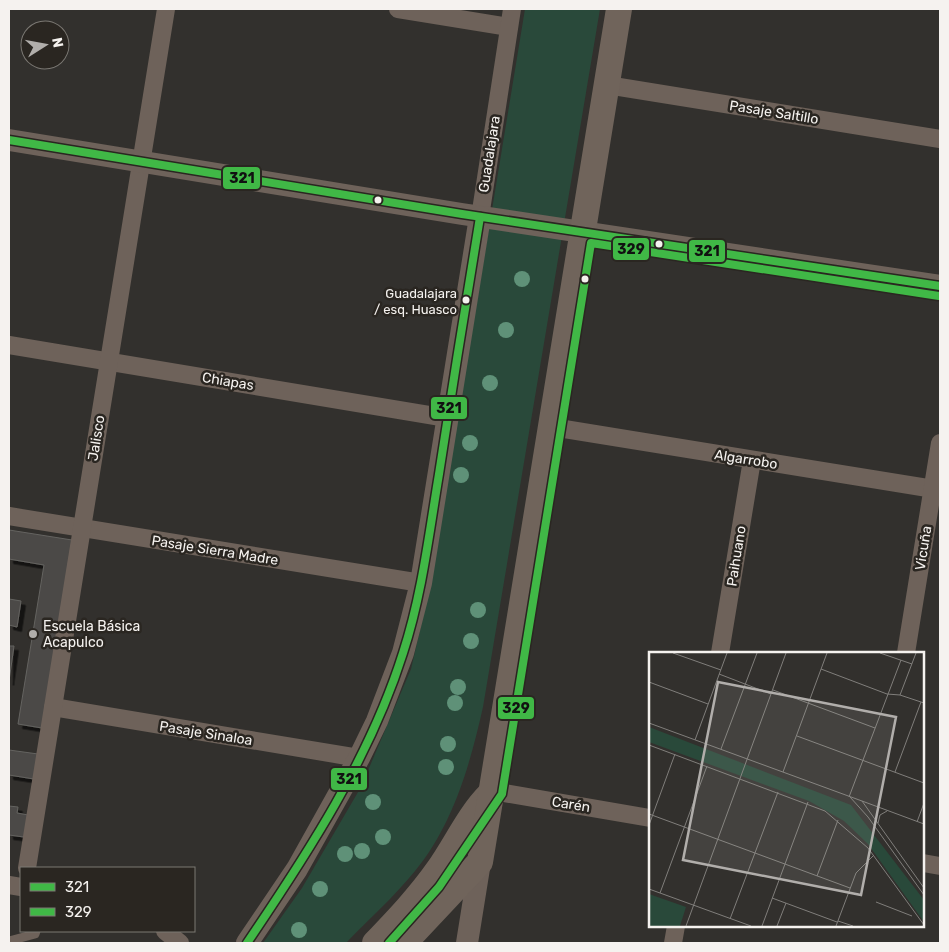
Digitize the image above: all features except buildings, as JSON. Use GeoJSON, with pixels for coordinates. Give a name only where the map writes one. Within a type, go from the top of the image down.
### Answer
{"type":"FeatureCollection","features":[{"type":"Feature","properties":{"kind":"main road"},"geometry":{"type":"LineString","coordinates":[[404,943],[480,862],[619,9]]}},
{"type":"Feature","properties":{"kind":"main road"},"geometry":{"type":"LineString","coordinates":[[374,943],[422,891],[450,852],[473,813],[492,791]]}},
{"type":"Feature","properties":{"kind":"street","name":"Jalisco"},"geometry":{"type":"LineString","coordinates":[[27,867],[166,9]]}},
{"type":"Feature","properties":{"kind":"street"},"geometry":{"type":"LineString","coordinates":[[398,9],[509,27]]}},
{"type":"Feature","properties":{"kind":"street","name":"Guadalajara"},"geometry":{"type":"LineString","coordinates":[[247,943],[297,869],[359,758],[393,683],[404,653],[421,583],[512,9]]}},
{"type":"Feature","properties":{"kind":"street","name":"Pasaje Saltillo"},"geometry":{"type":"LineString","coordinates":[[607,85],[940,139]]}},
{"type":"Feature","properties":{"kind":"street"},"geometry":{"type":"LineString","coordinates":[[9,140],[480,217],[940,286]]}},
{"type":"Feature","properties":{"kind":"street","name":"Chiapas"},"geometry":{"type":"LineString","coordinates":[[9,345],[447,418]]}},
{"type":"Feature","properties":{"kind":"street","name":"Algarrobo"},"geometry":{"type":"LineString","coordinates":[[552,427],[936,489]]}},
{"type":"Feature","properties":{"kind":"street","name":"Vicuña"},"geometry":{"type":"LineString","coordinates":[[906,652],[936,489],[940,443]]}},
{"type":"Feature","properties":{"kind":"street","name":"Paihuano"},"geometry":{"type":"LineString","coordinates":[[720,652],[752,460]]}},
{"type":"Feature","properties":{"kind":"street","name":"Pasaje Sierra Madre"},"geometry":{"type":"LineString","coordinates":[[9,516],[421,583]]}},
{"type":"Feature","properties":{"kind":"street","name":"Pasaje Sinaloa"},"geometry":{"type":"LineString","coordinates":[[53,707],[359,758]]}},
{"type":"Feature","properties":{"kind":"street","name":"Carén"},"geometry":{"type":"LineString","coordinates":[[492,791],[649,818]]}},
{"type":"Feature","properties":{"kind":"street"},"geometry":{"type":"LineString","coordinates":[[467,943],[480,862]]}},
{"type":"Feature","properties":{"kind":"street"},"geometry":{"type":"LineString","coordinates":[[924,863],[940,866]]}},
{"type":"Feature","properties":{"kind":"street"},"geometry":{"type":"LineString","coordinates":[[673,943],[676,927]]}},
{"type":"Feature","properties":{"kind":"street"},"geometry":{"type":"LineString","coordinates":[[165,932],[180,943]]}},
{"type":"Feature","properties":{"kind":"lane"},"geometry":{"type":"LineString","coordinates":[[9,941],[21,940],[35,932]]}},
{"type":"Feature","properties":{"kind":"green space"},"geometry":{"type":"Polygon","coordinates":[[[525,9],[600,9],[483,707],[472,751],[450,814],[428,853],[399,890],[346,943],[263,943],[302,888],[361,787],[411,669],[430,587],[525,9]]]}},
{"type":"Feature","properties":{"kind":"transit line","name":"321"},"geometry":{"type":"LineString","coordinates":[[9,140],[462,214],[940,286]]}},
{"type":"Feature","properties":{"kind":"transit line","name":"321"},"geometry":{"type":"LineString","coordinates":[[247,943],[336,804],[373,730],[403,653],[410,631],[424,564],[480,217]]}},
{"type":"Feature","properties":{"kind":"transit line","name":"329"},"geometry":{"type":"LineString","coordinates":[[389,943],[439,887],[502,794],[591,243],[939,296]]}},
{"type":"Feature","properties":{"kind":"place","name":"Guadalajara / esq. Huasco"},"geometry":{"type":"Point","coordinates":[466,300]}},
{"type":"Feature","properties":{"kind":"place","name":"Escuela Básica Acapulco"},"geometry":{"type":"Point","coordinates":[33,634]}}]}
